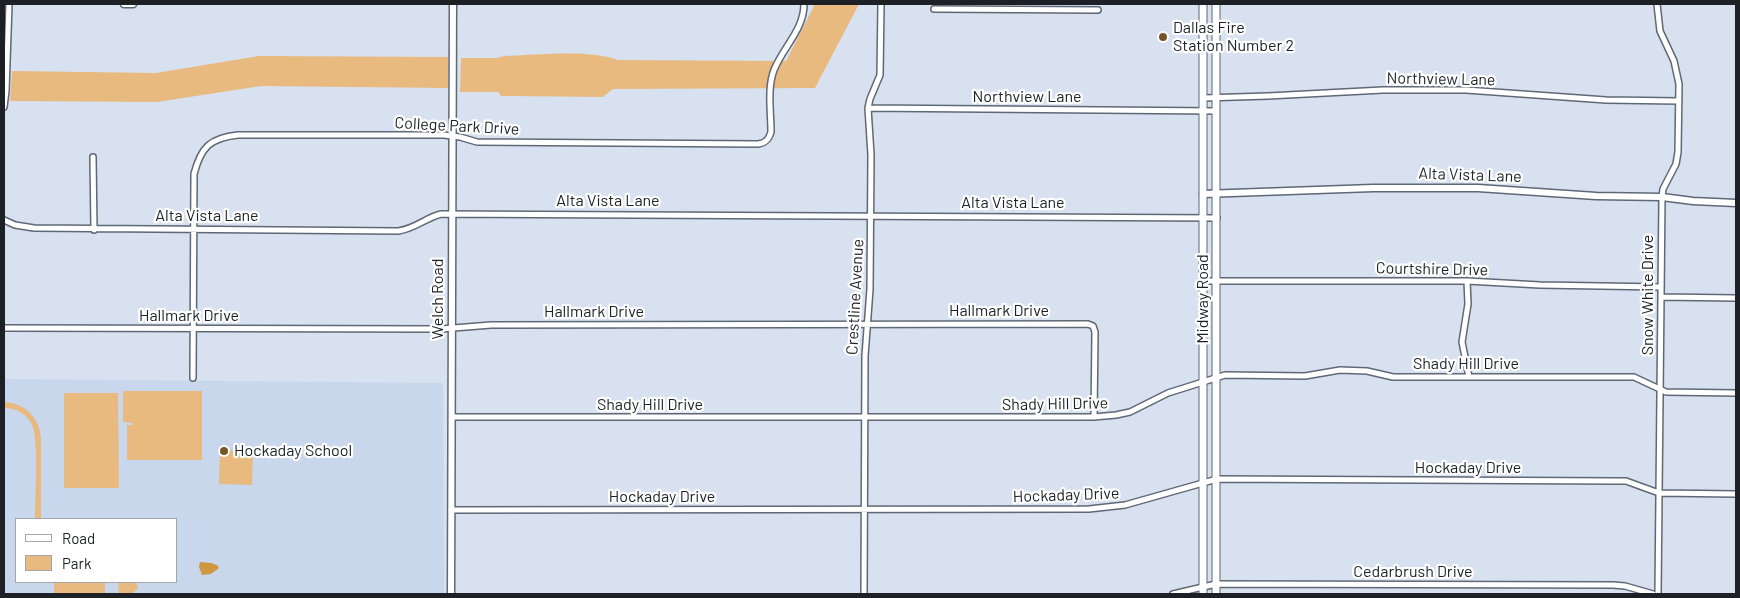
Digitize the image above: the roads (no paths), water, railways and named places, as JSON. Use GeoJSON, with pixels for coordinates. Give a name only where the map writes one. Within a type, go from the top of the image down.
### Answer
{"type":"FeatureCollection","features":[{"type":"Feature","properties":{"kind":"main road","name":"Midway Road"},"geometry":{"type":"LineString","coordinates":[[1203,4],[1204,591]]}},
{"type":"Feature","properties":{"kind":"main road","name":"Midway Road"},"geometry":{"type":"LineString","coordinates":[[1216,4],[1216,594]]}},
{"type":"Feature","properties":{"kind":"street"},"geometry":{"type":"LineString","coordinates":[[4,107],[6,99],[9,4]]}},
{"type":"Feature","properties":{"kind":"street"},"geometry":{"type":"LineString","coordinates":[[124,4],[133,4]]}},
{"type":"Feature","properties":{"kind":"street","name":"Welch Road"},"geometry":{"type":"LineString","coordinates":[[451,594],[454,4]]}},
{"type":"Feature","properties":{"kind":"street","name":"College Park Drive"},"geometry":{"type":"LineString","coordinates":[[193,378],[194,174],[202,154],[210,144],[222,136],[453,136],[477,142],[764,143],[769,138],[771,132],[771,80],[774,70],[801,24],[804,4]]}},
{"type":"Feature","properties":{"kind":"street","name":"Crestline Avenue"},"geometry":{"type":"LineString","coordinates":[[864,594],[865,356],[870,290],[871,216],[871,139],[868,108],[870,98],[880,75],[882,4]]}},
{"type":"Feature","properties":{"kind":"street","name":"Snow White Drive"},"geometry":{"type":"LineString","coordinates":[[1657,4],[1660,31],[1678,76],[1679,101],[1676,164],[1663,189],[1662,197],[1658,594]]}},
{"type":"Feature","properties":{"kind":"street"},"geometry":{"type":"LineString","coordinates":[[934,9],[958,6],[1064,7],[1098,10]]}},
{"type":"Feature","properties":{"kind":"street","name":"Northview Lane"},"geometry":{"type":"LineString","coordinates":[[1203,98],[1383,90],[1466,90],[1606,100],[1679,101]]}},
{"type":"Feature","properties":{"kind":"street","name":"Northview Lane"},"geometry":{"type":"LineString","coordinates":[[868,108],[1216,110]]}},
{"type":"Feature","properties":{"kind":"street"},"geometry":{"type":"LineString","coordinates":[[93,157],[94,230]]}},
{"type":"Feature","properties":{"kind":"street","name":"Alta Vista Lane"},"geometry":{"type":"LineString","coordinates":[[1203,194],[1402,187],[1499,188],[1596,196],[1662,197],[1736,203]]}},
{"type":"Feature","properties":{"kind":"street","name":"Alta Vista Lane"},"geometry":{"type":"LineString","coordinates":[[4,220],[15,225],[34,228],[94,230],[398,231],[416,227],[434,216],[452,214],[1217,218]]}},
{"type":"Feature","properties":{"kind":"street","name":"Courtshire Drive"},"geometry":{"type":"LineString","coordinates":[[1203,281],[1467,281],[1540,285],[1661,287]]}},
{"type":"Feature","properties":{"kind":"street"},"geometry":{"type":"LineString","coordinates":[[1467,281],[1468,304],[1462,342],[1469,377]]}},
{"type":"Feature","properties":{"kind":"street"},"geometry":{"type":"LineString","coordinates":[[1661,297],[1736,298]]}},
{"type":"Feature","properties":{"kind":"street","name":"Hallmark Drive"},"geometry":{"type":"LineString","coordinates":[[4,328],[452,328],[490,325],[1088,324],[1093,326],[1095,332],[1094,417]]}},
{"type":"Feature","properties":{"kind":"street","name":"Shady Hill Drive"},"geometry":{"type":"LineString","coordinates":[[452,417],[1094,417],[1130,412],[1168,393],[1225,375],[1315,376],[1340,370],[1367,371],[1393,377],[1634,376],[1666,392],[1736,393]]}},
{"type":"Feature","properties":{"kind":"street","name":"Hockaday Drive"},"geometry":{"type":"LineString","coordinates":[[451,510],[1089,509],[1125,505],[1217,479],[1617,480],[1626,481],[1659,493],[1736,494]]}},
{"type":"Feature","properties":{"kind":"street","name":"Cedarbrush Drive"},"geometry":{"type":"LineString","coordinates":[[1173,594],[1204,591],[1216,584],[1612,585],[1625,586],[1653,594]]}},
{"type":"Feature","properties":{"kind":"place","name":"Dallas Fire Station Number 2"},"geometry":{"type":"Point","coordinates":[1163,37]}},
{"type":"Feature","properties":{"kind":"place","name":"Hockaday School"},"geometry":{"type":"Point","coordinates":[224,451]}}]}
